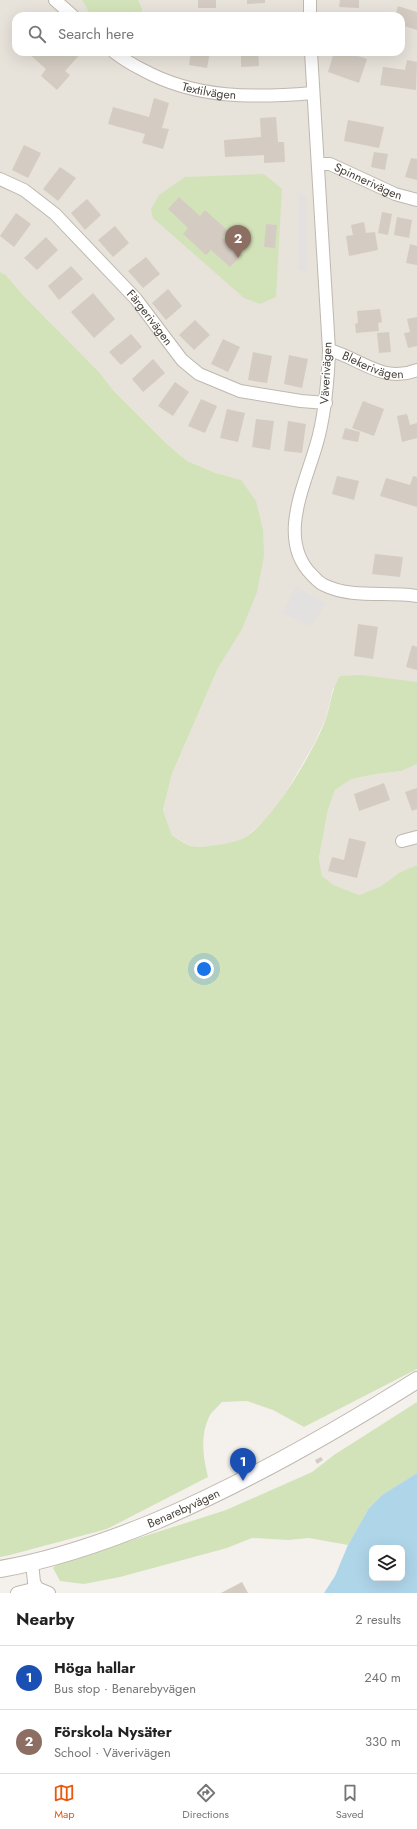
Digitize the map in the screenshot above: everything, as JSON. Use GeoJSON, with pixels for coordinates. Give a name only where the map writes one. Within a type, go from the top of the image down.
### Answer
{"type":"FeatureCollection","features":[{"type":"Feature","properties":{"kind":"street"},"geometry":{"type":"LineString","coordinates":[[55,0],[68,12]]}},
{"type":"Feature","properties":{"kind":"street"},"geometry":{"type":"LineString","coordinates":[[310,0],[310,12]]}},
{"type":"Feature","properties":{"kind":"street","name":"Textilvägen"},"geometry":{"type":"LineString","coordinates":[[121,56],[156,77],[198,91],[224,95],[264,96],[313,93]]}},
{"type":"Feature","properties":{"kind":"street","name":"Väverivägen"},"geometry":{"type":"LineString","coordinates":[[312,56],[313,93],[319,164],[329,350],[326,403],[319,436],[298,506],[294,533],[300,560],[322,585],[338,591],[417,596]]}},
{"type":"Feature","properties":{"kind":"street","name":"Spinnerivägen"},"geometry":{"type":"LineString","coordinates":[[319,164],[330,164],[395,194],[417,200]]}},
{"type":"Feature","properties":{"kind":"street","name":"Färgerivägen"},"geometry":{"type":"LineString","coordinates":[[0,180],[24,190],[55,214],[136,298],[182,360],[199,374],[247,392],[301,401],[326,403]]}},
{"type":"Feature","properties":{"kind":"street","name":"Blekerivägen"},"geometry":{"type":"LineString","coordinates":[[329,350],[341,353],[368,367],[386,373],[397,375],[417,370]]}},
{"type":"Feature","properties":{"kind":"street"},"geometry":{"type":"LineString","coordinates":[[402,841],[417,837]]}},
{"type":"Feature","properties":{"kind":"street","name":"Benarebyvägen"},"geometry":{"type":"LineString","coordinates":[[0,1569],[72,1553],[126,1533],[228,1488],[316,1441],[417,1380]]}},
{"type":"Feature","properties":{"kind":"street"},"geometry":{"type":"LineString","coordinates":[[32,1563],[34,1582],[37,1588]]}},
{"type":"Feature","properties":{"kind":"street"},"geometry":{"type":"LineString","coordinates":[[17,1593],[37,1588],[49,1593]]}},
{"type":"Feature","properties":{"kind":"shaded area"},"geometry":{"type":"Polygon","coordinates":[[[0,0],[82,0],[89,12],[12,12],[12,56],[405,56],[405,12],[142,12],[142,8],[138,0],[417,0],[417,682],[333,688],[326,718],[314,744],[289,787],[272,813],[244,839],[215,846],[192,847],[172,835],[163,810],[172,774],[218,668],[240,480],[216,473],[187,461],[166,443],[113,390],[100,373],[23,295],[6,275],[0,272],[0,0]]]}},
{"type":"Feature","properties":{"kind":"shaded area"},"geometry":{"type":"Polygon","coordinates":[[[298,192],[306,196],[307,273],[298,269],[298,192]]]}},
{"type":"Feature","properties":{"kind":"shaded area"},"geometry":{"type":"Polygon","coordinates":[[[296,587],[326,603],[311,626],[282,613],[296,587]]]}},
{"type":"Feature","properties":{"kind":"shaded area"},"geometry":{"type":"Polygon","coordinates":[[[417,764],[417,865],[400,872],[381,886],[359,895],[334,885],[322,876],[319,858],[328,810],[335,790],[352,779],[402,771],[417,764]]]}},
{"type":"Feature","properties":{"kind":"green space"},"geometry":{"type":"Polygon","coordinates":[[[82,0],[138,0],[142,8],[142,12],[89,12],[82,0]]]}},
{"type":"Feature","properties":{"kind":"green space"},"geometry":{"type":"Polygon","coordinates":[[[264,174],[282,189],[276,297],[260,304],[244,298],[153,218],[151,209],[159,195],[185,177],[264,174]]]}},
{"type":"Feature","properties":{"kind":"green space"},"geometry":{"type":"Polygon","coordinates":[[[0,272],[6,275],[23,295],[100,373],[113,390],[166,443],[187,461],[216,473],[241,480],[256,501],[263,530],[264,556],[257,592],[242,629],[218,668],[172,774],[163,810],[172,835],[190,846],[201,847],[240,840],[255,829],[280,801],[312,749],[326,719],[333,692],[340,676],[361,675],[417,682],[417,764],[402,771],[352,779],[335,790],[328,810],[319,858],[322,876],[334,885],[359,895],[381,886],[400,872],[417,865],[417,1369],[304,1427],[273,1410],[247,1401],[222,1402],[210,1415],[204,1432],[203,1447],[208,1477],[107,1529],[0,1557],[0,272]]]}},
{"type":"Feature","properties":{"kind":"green space"},"geometry":{"type":"Polygon","coordinates":[[[417,1402],[417,1473],[382,1495],[369,1508],[348,1545],[309,1538],[288,1540],[252,1538],[227,1548],[120,1577],[84,1584],[60,1581],[53,1568],[61,1561],[86,1555],[226,1510],[312,1472],[334,1455],[417,1402]]]}},
{"type":"Feature","properties":{"kind":"water"},"geometry":{"type":"Polygon","coordinates":[[[417,1473],[417,1593],[324,1593],[335,1576],[348,1545],[369,1508],[382,1495],[417,1473]]]}},
{"type":"Feature","properties":{"kind":"building"},"geometry":{"type":"Polygon","coordinates":[[[198,0],[216,0],[216,8],[198,8],[198,0]]]}},
{"type":"Feature","properties":{"kind":"building"},"geometry":{"type":"Polygon","coordinates":[[[247,0],[265,0],[265,3],[247,4],[247,0]]]}},
{"type":"Feature","properties":{"kind":"building"},"geometry":{"type":"Polygon","coordinates":[[[340,0],[359,0],[359,8],[339,7],[340,0]]]}},
{"type":"Feature","properties":{"kind":"building"},"geometry":{"type":"Polygon","coordinates":[[[398,6],[417,12],[417,30],[405,26],[405,12],[396,12],[398,6]]]}},
{"type":"Feature","properties":{"kind":"building"},"geometry":{"type":"Polygon","coordinates":[[[31,56],[78,56],[65,71],[70,75],[57,90],[41,76],[46,69],[31,56]]]}},
{"type":"Feature","properties":{"kind":"building"},"geometry":{"type":"Polygon","coordinates":[[[190,56],[209,56],[207,68],[189,65],[190,56]]]}},
{"type":"Feature","properties":{"kind":"building"},"geometry":{"type":"Polygon","coordinates":[[[241,56],[258,56],[259,66],[241,67],[241,56]]]}},
{"type":"Feature","properties":{"kind":"building"},"geometry":{"type":"Polygon","coordinates":[[[333,56],[358,56],[367,59],[359,83],[328,72],[333,56]]]}},
{"type":"Feature","properties":{"kind":"building"},"geometry":{"type":"Polygon","coordinates":[[[407,60],[417,62],[416,90],[380,85],[383,67],[405,70],[407,60]]]}},
{"type":"Feature","properties":{"kind":"building"},"geometry":{"type":"Polygon","coordinates":[[[154,98],[169,103],[162,128],[169,129],[163,149],[142,143],[145,134],[108,124],[113,107],[149,117],[154,98]]]}},
{"type":"Feature","properties":{"kind":"building"},"geometry":{"type":"Polygon","coordinates":[[[276,117],[278,142],[284,142],[285,162],[264,163],[264,155],[225,157],[224,140],[261,137],[260,118],[276,117]]]}},
{"type":"Feature","properties":{"kind":"building"},"geometry":{"type":"Polygon","coordinates":[[[348,120],[384,127],[379,148],[344,141],[348,120]]]}},
{"type":"Feature","properties":{"kind":"building"},"geometry":{"type":"Polygon","coordinates":[[[24,145],[41,153],[28,178],[12,170],[24,145]]]}},
{"type":"Feature","properties":{"kind":"building"},"geometry":{"type":"Polygon","coordinates":[[[374,152],[388,154],[385,170],[371,167],[374,152]]]}},
{"type":"Feature","properties":{"kind":"building"},"geometry":{"type":"Polygon","coordinates":[[[411,158],[417,159],[417,180],[405,177],[411,158]]]}},
{"type":"Feature","properties":{"kind":"building"},"geometry":{"type":"Polygon","coordinates":[[[60,167],[76,178],[58,201],[43,189],[60,167]]]}},
{"type":"Feature","properties":{"kind":"building"},"geometry":{"type":"Polygon","coordinates":[[[179,197],[200,216],[205,210],[228,231],[222,237],[242,255],[230,267],[211,250],[206,255],[183,234],[188,228],[168,209],[179,197]]]}},
{"type":"Feature","properties":{"kind":"building"},"geometry":{"type":"Polygon","coordinates":[[[87,199],[101,215],[85,230],[71,213],[87,199]]]}},
{"type":"Feature","properties":{"kind":"building"},"geometry":{"type":"Polygon","coordinates":[[[382,212],[392,214],[388,235],[378,233],[382,212]]]}},
{"type":"Feature","properties":{"kind":"building"},"geometry":{"type":"Polygon","coordinates":[[[16,213],[31,224],[14,247],[0,236],[16,213]]]}},
{"type":"Feature","properties":{"kind":"building"},"geometry":{"type":"Polygon","coordinates":[[[397,217],[412,220],[409,238],[394,235],[397,217]]]}},
{"type":"Feature","properties":{"kind":"building"},"geometry":{"type":"Polygon","coordinates":[[[364,222],[366,233],[375,232],[378,250],[349,256],[346,236],[353,235],[351,225],[364,222]]]}},
{"type":"Feature","properties":{"kind":"building"},"geometry":{"type":"Polygon","coordinates":[[[266,224],[277,225],[275,248],[264,247],[266,224]]]}},
{"type":"Feature","properties":{"kind":"building"},"geometry":{"type":"Polygon","coordinates":[[[115,226],[129,243],[113,257],[98,240],[115,226]]]}},
{"type":"Feature","properties":{"kind":"building"},"geometry":{"type":"Polygon","coordinates":[[[46,237],[58,250],[37,270],[24,258],[46,237]]]}},
{"type":"Feature","properties":{"kind":"building"},"geometry":{"type":"Polygon","coordinates":[[[410,244],[417,246],[417,265],[406,263],[410,244]]]}},
{"type":"Feature","properties":{"kind":"building"},"geometry":{"type":"Polygon","coordinates":[[[146,257],[160,274],[143,288],[128,271],[146,257]]]}},
{"type":"Feature","properties":{"kind":"building"},"geometry":{"type":"Polygon","coordinates":[[[71,266],[83,279],[59,300],[48,286],[71,266]]]}},
{"type":"Feature","properties":{"kind":"building"},"geometry":{"type":"Polygon","coordinates":[[[168,289],[182,306],[166,320],[152,303],[168,289]]]}},
{"type":"Feature","properties":{"kind":"building"},"geometry":{"type":"Polygon","coordinates":[[[93,293],[115,319],[94,338],[71,312],[93,293]]]}},
{"type":"Feature","properties":{"kind":"building"},"geometry":{"type":"Polygon","coordinates":[[[380,309],[382,322],[378,323],[379,331],[356,333],[355,324],[358,323],[357,311],[380,309]]]}},
{"type":"Feature","properties":{"kind":"building"},"geometry":{"type":"Polygon","coordinates":[[[417,317],[417,346],[408,348],[404,333],[410,332],[407,319],[417,317]]]}},
{"type":"Feature","properties":{"kind":"building"},"geometry":{"type":"Polygon","coordinates":[[[195,320],[210,335],[194,350],[179,335],[195,320]]]}},
{"type":"Feature","properties":{"kind":"building"},"geometry":{"type":"Polygon","coordinates":[[[389,332],[391,352],[379,353],[377,333],[389,332]]]}},
{"type":"Feature","properties":{"kind":"building"},"geometry":{"type":"Polygon","coordinates":[[[131,334],[142,347],[121,365],[109,352],[131,334]]]}},
{"type":"Feature","properties":{"kind":"building"},"geometry":{"type":"Polygon","coordinates":[[[223,339],[240,347],[228,372],[211,364],[223,339]]]}},
{"type":"Feature","properties":{"kind":"building"},"geometry":{"type":"Polygon","coordinates":[[[253,352],[272,356],[267,383],[248,380],[253,352]]]}},
{"type":"Feature","properties":{"kind":"building"},"geometry":{"type":"Polygon","coordinates":[[[289,355],[308,359],[302,388],[284,384],[289,355]]]}},
{"type":"Feature","properties":{"kind":"building"},"geometry":{"type":"Polygon","coordinates":[[[153,359],[165,373],[143,392],[132,379],[153,359]]]}},
{"type":"Feature","properties":{"kind":"building"},"geometry":{"type":"Polygon","coordinates":[[[175,382],[189,392],[173,416],[158,406],[175,382]]]}},
{"type":"Feature","properties":{"kind":"building"},"geometry":{"type":"Polygon","coordinates":[[[201,399],[217,406],[205,433],[188,426],[201,399]]]}},
{"type":"Feature","properties":{"kind":"building"},"geometry":{"type":"Polygon","coordinates":[[[363,401],[384,409],[374,436],[352,428],[363,401]]]}},
{"type":"Feature","properties":{"kind":"building"},"geometry":{"type":"Polygon","coordinates":[[[227,409],[245,413],[238,442],[220,438],[227,409]]]}},
{"type":"Feature","properties":{"kind":"building"},"geometry":{"type":"Polygon","coordinates":[[[407,414],[410,425],[417,423],[417,438],[402,442],[397,416],[407,414]]]}},
{"type":"Feature","properties":{"kind":"building"},"geometry":{"type":"Polygon","coordinates":[[[256,419],[274,421],[270,450],[252,447],[256,419]]]}},
{"type":"Feature","properties":{"kind":"building"},"geometry":{"type":"Polygon","coordinates":[[[288,421],[306,424],[302,453],[284,451],[288,421]]]}},
{"type":"Feature","properties":{"kind":"building"},"geometry":{"type":"Polygon","coordinates":[[[345,428],[360,432],[358,442],[342,439],[345,428]]]}},
{"type":"Feature","properties":{"kind":"building"},"geometry":{"type":"Polygon","coordinates":[[[337,476],[359,481],[354,500],[332,494],[337,476]]]}},
{"type":"Feature","properties":{"kind":"building"},"geometry":{"type":"Polygon","coordinates":[[[413,476],[417,477],[417,507],[380,496],[386,478],[410,485],[413,476]]]}},
{"type":"Feature","properties":{"kind":"building"},"geometry":{"type":"Polygon","coordinates":[[[375,554],[403,557],[400,577],[372,574],[375,554]]]}},
{"type":"Feature","properties":{"kind":"building"},"geometry":{"type":"Polygon","coordinates":[[[358,624],[378,627],[373,659],[354,656],[358,624]]]}},
{"type":"Feature","properties":{"kind":"building"},"geometry":{"type":"Polygon","coordinates":[[[412,645],[417,647],[417,670],[406,667],[412,645]]]}},
{"type":"Feature","properties":{"kind":"building"},"geometry":{"type":"Polygon","coordinates":[[[384,783],[390,800],[359,811],[354,794],[384,783]]]}},
{"type":"Feature","properties":{"kind":"building"},"geometry":{"type":"Polygon","coordinates":[[[417,788],[417,809],[412,811],[405,792],[417,788]]]}},
{"type":"Feature","properties":{"kind":"building"},"geometry":{"type":"Polygon","coordinates":[[[349,838],[366,842],[357,878],[328,871],[332,857],[344,860],[349,838]]]}},
{"type":"Feature","properties":{"kind":"building"},"geometry":{"type":"Polygon","coordinates":[[[321,1457],[323,1460],[317,1464],[315,1460],[321,1457]]]}},
{"type":"Feature","properties":{"kind":"building"},"geometry":{"type":"Polygon","coordinates":[[[242,1582],[248,1593],[221,1593],[242,1582]]]}},
{"type":"Feature","properties":{"kind":"place","name":"Förskola Nysäter"},"geometry":{"type":"Point","coordinates":[238,258]}},
{"type":"Feature","properties":{"kind":"place","name":"Höga hallar"},"geometry":{"type":"Point","coordinates":[243,1481]}}]}
